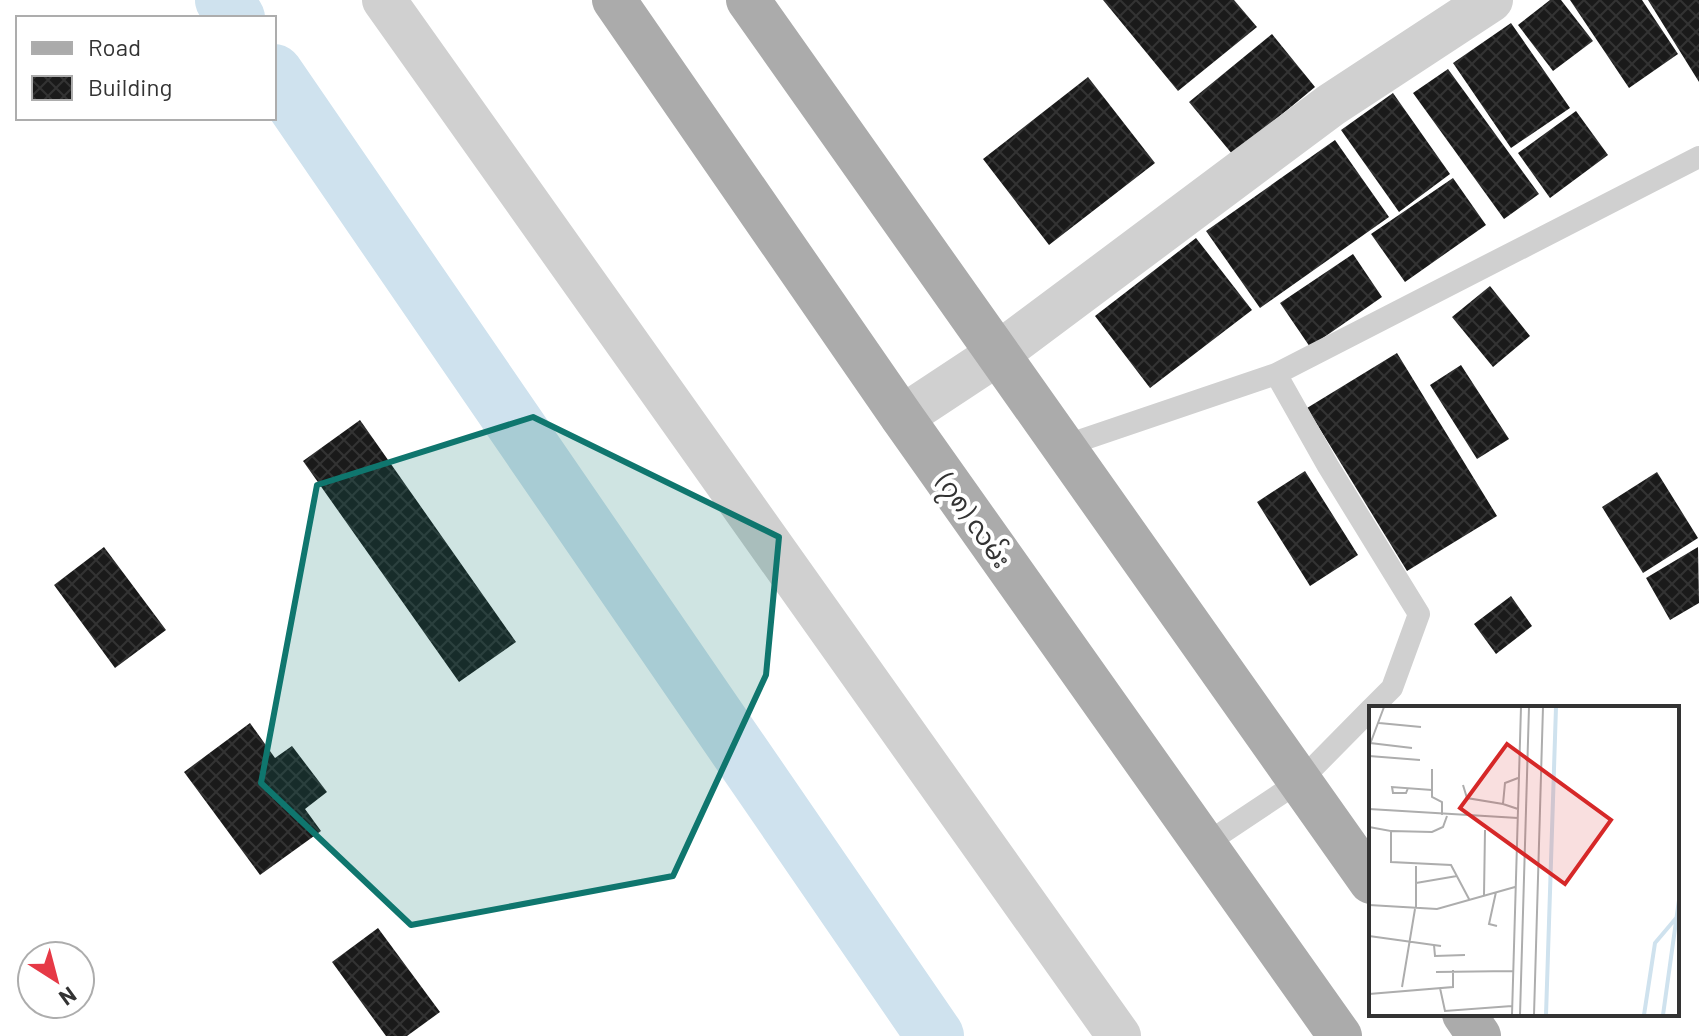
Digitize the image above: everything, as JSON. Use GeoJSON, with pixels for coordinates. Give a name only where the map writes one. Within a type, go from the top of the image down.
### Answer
{"type":"FeatureCollection","features":[{"type":"Feature","properties":{"kind":"main road","name":"(၇၈) လမ်း"},"geometry":{"type":"LineString","coordinates":[[614,0],[902,417],[1340,1036]]}},
{"type":"Feature","properties":{"kind":"main road"},"geometry":{"type":"LineString","coordinates":[[748,0],[1369,879]]}},
{"type":"Feature","properties":{"kind":"main road"},"geometry":{"type":"LineString","coordinates":[[1465,1016],[1479,1036]]}},
{"type":"Feature","properties":{"kind":"street"},"geometry":{"type":"LineString","coordinates":[[384,0],[1119,1036]]}},
{"type":"Feature","properties":{"kind":"street"},"geometry":{"type":"LineString","coordinates":[[902,417],[999,353],[1331,105],[1491,0]]}},
{"type":"Feature","properties":{"kind":"lane"},"geometry":{"type":"LineString","coordinates":[[1064,446],[1276,374],[1699,157]]}},
{"type":"Feature","properties":{"kind":"lane"},"geometry":{"type":"LineString","coordinates":[[1276,374],[1328,466],[1419,614],[1392,688],[1375,706]]}},
{"type":"Feature","properties":{"kind":"lane"},"geometry":{"type":"LineString","coordinates":[[1204,845],[1300,781],[1369,712]]}},
{"type":"Feature","properties":{"kind":"highlighted area"},"geometry":{"type":"Polygon","coordinates":[[[533,417],[779,537],[766,675],[673,876],[411,925],[261,783],[317,485],[533,417]]]}},
{"type":"Feature","properties":{"kind":"building"},"geometry":{"type":"Polygon","coordinates":[[[1103,0],[1234,0],[1257,27],[1178,91],[1103,0]]]}},
{"type":"Feature","properties":{"kind":"building"},"geometry":{"type":"Polygon","coordinates":[[[1550,0],[1561,0],[1593,41],[1553,71],[1518,25],[1550,0]]]}},
{"type":"Feature","properties":{"kind":"building"},"geometry":{"type":"Polygon","coordinates":[[[1570,0],[1642,0],[1678,54],[1629,88],[1570,0]]]}},
{"type":"Feature","properties":{"kind":"building"},"geometry":{"type":"Polygon","coordinates":[[[1648,0],[1699,0],[1699,82],[1648,0]]]}},
{"type":"Feature","properties":{"kind":"building"},"geometry":{"type":"Polygon","coordinates":[[[1511,23],[1570,108],[1511,148],[1453,63],[1511,23]]]}},
{"type":"Feature","properties":{"kind":"building"},"geometry":{"type":"Polygon","coordinates":[[[1272,34],[1315,87],[1233,155],[1189,102],[1272,34]]]}},
{"type":"Feature","properties":{"kind":"building"},"geometry":{"type":"Polygon","coordinates":[[[1448,69],[1539,194],[1504,219],[1413,93],[1448,69]]]}},
{"type":"Feature","properties":{"kind":"building"},"geometry":{"type":"Polygon","coordinates":[[[1088,77],[1155,163],[1049,245],[983,159],[1088,77]]]}},
{"type":"Feature","properties":{"kind":"building"},"geometry":{"type":"Polygon","coordinates":[[[1393,93],[1450,174],[1399,212],[1341,130],[1393,93]]]}},
{"type":"Feature","properties":{"kind":"building"},"geometry":{"type":"Polygon","coordinates":[[[1576,111],[1608,155],[1550,198],[1518,153],[1576,111]]]}},
{"type":"Feature","properties":{"kind":"building"},"geometry":{"type":"Polygon","coordinates":[[[1335,140],[1389,217],[1260,308],[1206,231],[1335,140]]]}},
{"type":"Feature","properties":{"kind":"building"},"geometry":{"type":"Polygon","coordinates":[[[1453,178],[1486,225],[1405,282],[1371,234],[1453,178]]]}},
{"type":"Feature","properties":{"kind":"building"},"geometry":{"type":"Polygon","coordinates":[[[1196,238],[1252,310],[1150,388],[1095,316],[1196,238]]]}},
{"type":"Feature","properties":{"kind":"building"},"geometry":{"type":"Polygon","coordinates":[[[1353,254],[1382,297],[1310,347],[1280,303],[1353,254]]]}},
{"type":"Feature","properties":{"kind":"building"},"geometry":{"type":"Polygon","coordinates":[[[1490,286],[1530,336],[1493,367],[1452,317],[1490,286]]]}},
{"type":"Feature","properties":{"kind":"building"},"geometry":{"type":"Polygon","coordinates":[[[1397,353],[1497,516],[1407,571],[1307,408],[1397,353]]]}},
{"type":"Feature","properties":{"kind":"building"},"geometry":{"type":"Polygon","coordinates":[[[1461,365],[1509,439],[1477,459],[1430,385],[1461,365]]]}},
{"type":"Feature","properties":{"kind":"building"},"geometry":{"type":"Polygon","coordinates":[[[360,420],[516,642],[459,682],[303,461],[360,420]]]}},
{"type":"Feature","properties":{"kind":"building"},"geometry":{"type":"Polygon","coordinates":[[[1305,471],[1358,555],[1310,586],[1257,502],[1305,471]]]}},
{"type":"Feature","properties":{"kind":"building"},"geometry":{"type":"Polygon","coordinates":[[[1657,472],[1698,538],[1643,573],[1602,507],[1657,472]]]}},
{"type":"Feature","properties":{"kind":"building"},"geometry":{"type":"Polygon","coordinates":[[[104,547],[166,630],[115,668],[54,585],[104,547]]]}},
{"type":"Feature","properties":{"kind":"building"},"geometry":{"type":"Polygon","coordinates":[[[1698,547],[1699,603],[1670,620],[1646,578],[1698,547]]]}},
{"type":"Feature","properties":{"kind":"building"},"geometry":{"type":"Polygon","coordinates":[[[1511,596],[1532,626],[1496,654],[1474,624],[1511,596]]]}},
{"type":"Feature","properties":{"kind":"building"},"geometry":{"type":"Polygon","coordinates":[[[250,723],[275,758],[292,746],[327,792],[305,809],[321,831],[260,875],[184,772],[250,723]]]}},
{"type":"Feature","properties":{"kind":"building"},"geometry":{"type":"Polygon","coordinates":[[[378,928],[440,1012],[407,1036],[386,1036],[332,962],[378,928]]]}},
{"type":"Feature","properties":{"kind":"waterway"},"geometry":{"type":"LineString","coordinates":[[224,0],[235,16]]}},
{"type":"Feature","properties":{"kind":"waterway"},"geometry":{"type":"LineString","coordinates":[[276,76],[935,1036]]}}]}
